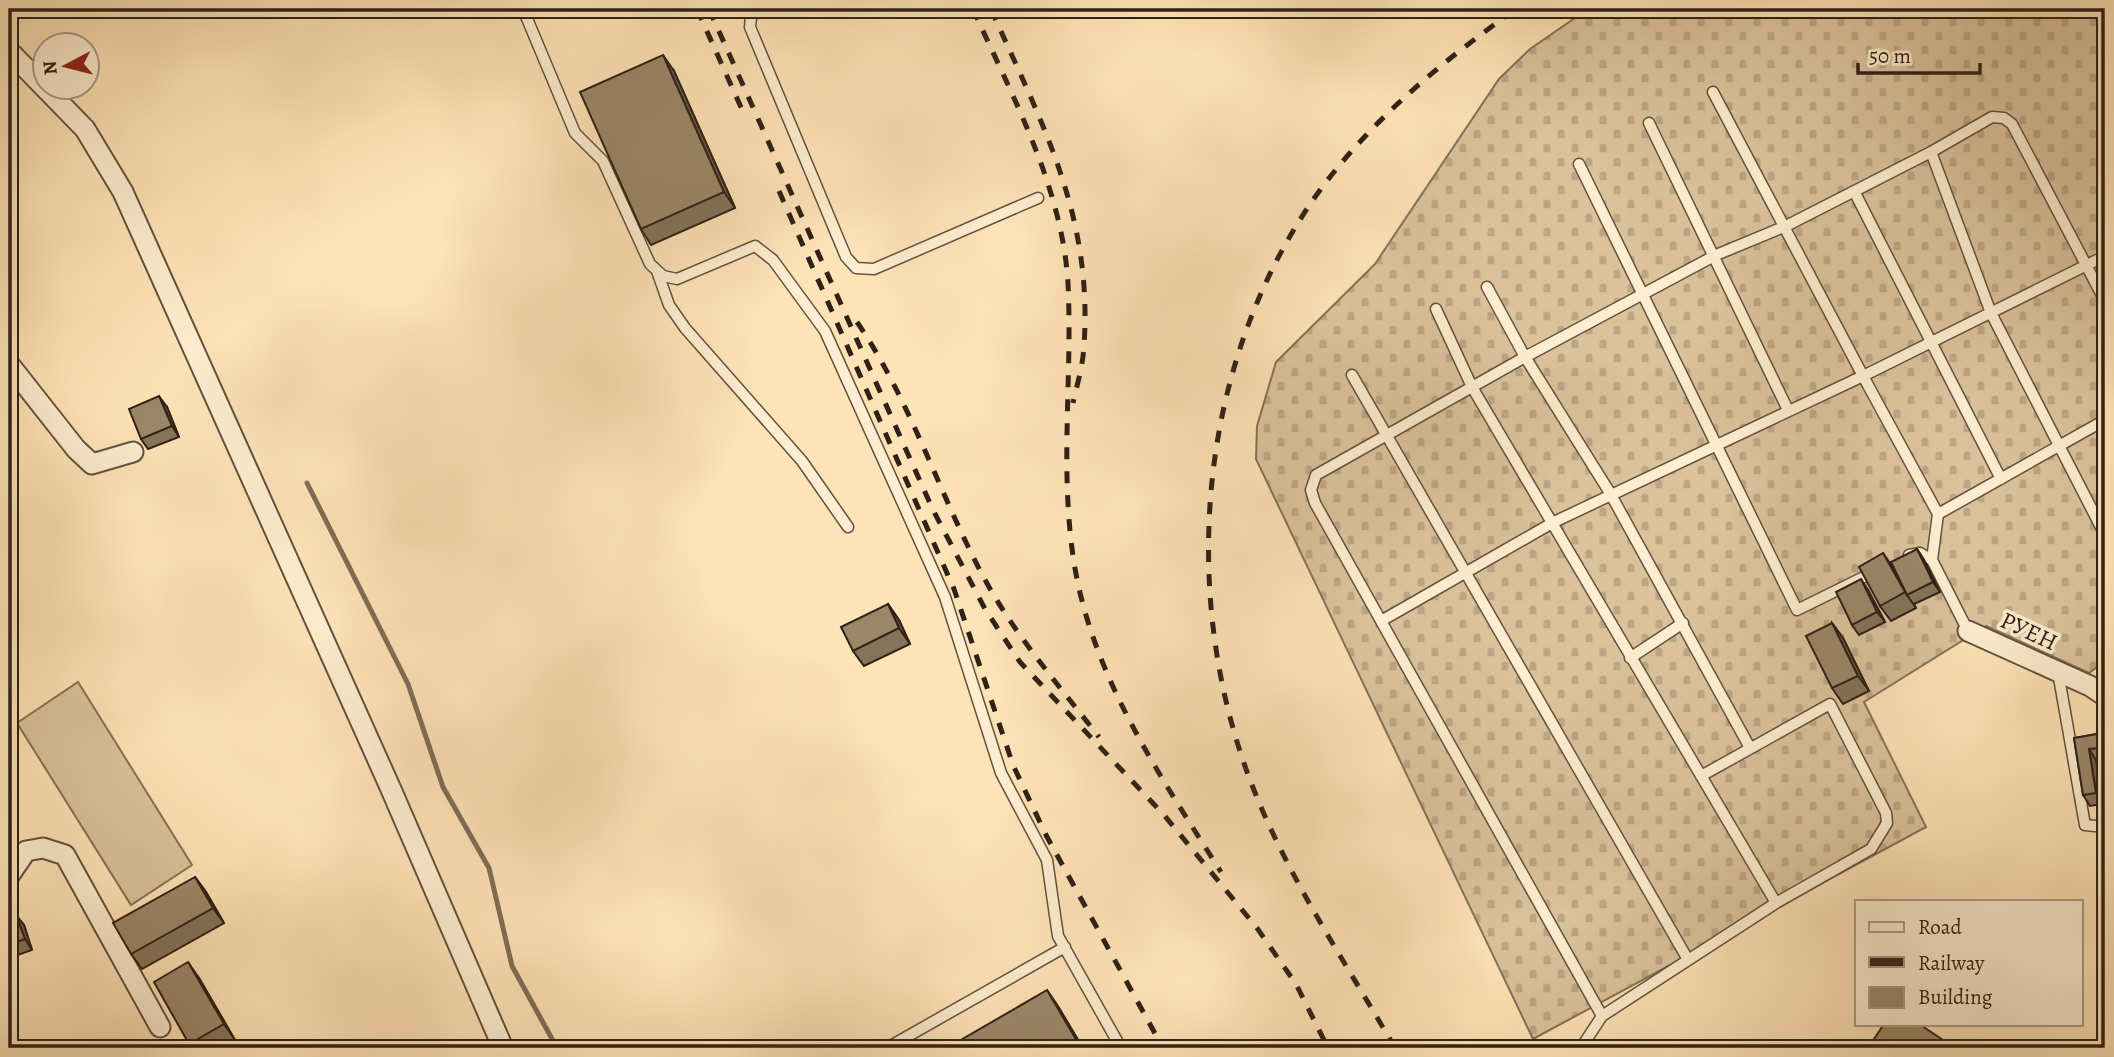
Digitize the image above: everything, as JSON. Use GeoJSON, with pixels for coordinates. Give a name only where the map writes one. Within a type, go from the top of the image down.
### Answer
{"type":"FeatureCollection","features":[{"type":"Feature","properties":{"kind":"street"},"geometry":{"type":"LineString","coordinates":[[9,51],[85,129],[123,192],[390,787],[503,1048]]}},
{"type":"Feature","properties":{"kind":"street"},"geometry":{"type":"LineString","coordinates":[[9,364],[76,449],[92,464],[133,452]]}},
{"type":"Feature","properties":{"kind":"street","name":"РУЕН"},"geometry":{"type":"LineString","coordinates":[[1968,631],[2105,696]]}},
{"type":"Feature","properties":{"kind":"street"},"geometry":{"type":"LineString","coordinates":[[9,876],[26,851],[43,848],[65,855],[160,1027]]}},
{"type":"Feature","properties":{"kind":"lane"},"geometry":{"type":"LineString","coordinates":[[523,9],[575,133],[603,161],[650,264],[663,276],[677,279],[755,246],[773,260],[825,331],[945,597],[1001,773],[1047,860],[1058,936],[1121,1048]]}},
{"type":"Feature","properties":{"kind":"lane"},"geometry":{"type":"LineString","coordinates":[[759,9],[751,17],[750,27],[846,257],[856,268],[874,269],[1038,198]]}},
{"type":"Feature","properties":{"kind":"lane"},"geometry":{"type":"LineString","coordinates":[[1713,92],[1938,514],[1933,560],[1968,631]]}},
{"type":"Feature","properties":{"kind":"lane"},"geometry":{"type":"LineString","coordinates":[[1602,1016],[1315,503],[1311,490],[1316,475],[1525,357],[1716,255],[1786,226],[1931,152],[1992,117],[2008,120],[2105,302]]}},
{"type":"Feature","properties":{"kind":"lane"},"geometry":{"type":"LineString","coordinates":[[1649,123],[1716,255],[1788,410]]}},
{"type":"Feature","properties":{"kind":"lane"},"geometry":{"type":"LineString","coordinates":[[1931,152],[1991,313],[2105,535]]}},
{"type":"Feature","properties":{"kind":"lane"},"geometry":{"type":"LineString","coordinates":[[1578,164],[1645,295],[1797,610],[1881,568]]}},
{"type":"Feature","properties":{"kind":"lane"},"geometry":{"type":"LineString","coordinates":[[1854,191],[2001,479]]}},
{"type":"Feature","properties":{"kind":"lane"},"geometry":{"type":"LineString","coordinates":[[1381,621],[1465,571],[1611,493],[1863,376],[2105,256]]}},
{"type":"Feature","properties":{"kind":"lane"},"geometry":{"type":"LineString","coordinates":[[657,270],[669,305],[685,328],[802,461],[848,527]]}},
{"type":"Feature","properties":{"kind":"lane"},"geometry":{"type":"LineString","coordinates":[[1487,287],[1525,357],[1611,493],[1749,746]]}},
{"type":"Feature","properties":{"kind":"lane"},"geometry":{"type":"LineString","coordinates":[[1436,309],[1472,387],[1776,902]]}},
{"type":"Feature","properties":{"kind":"lane"},"geometry":{"type":"LineString","coordinates":[[1352,375],[1687,958]]}},
{"type":"Feature","properties":{"kind":"lane"},"geometry":{"type":"LineString","coordinates":[[1938,514],[2105,420]]}},
{"type":"Feature","properties":{"kind":"lane"},"geometry":{"type":"LineString","coordinates":[[1892,562],[1920,553],[1933,560]]}},
{"type":"Feature","properties":{"kind":"lane"},"geometry":{"type":"LineString","coordinates":[[1630,658],[1683,623]]}},
{"type":"Feature","properties":{"kind":"lane"},"geometry":{"type":"LineString","coordinates":[[2058,672],[2085,825],[2105,827]]}},
{"type":"Feature","properties":{"kind":"lane"},"geometry":{"type":"LineString","coordinates":[[1581,1048],[1602,1016],[1776,902],[1871,849],[1887,823],[1886,813],[1830,704],[1749,746],[1701,776]]}},
{"type":"Feature","properties":{"kind":"lane"},"geometry":{"type":"LineString","coordinates":[[887,1048],[1065,947]]}},
{"type":"Feature","properties":{"kind":"green space"},"geometry":{"type":"Polygon","coordinates":[[[1588,9],[2105,9],[2105,661],[2089,673],[1986,626],[1864,702],[1926,827],[1533,1039],[1256,459],[1257,426],[1276,362],[1375,264],[1499,79],[1530,49],[1588,9]]]}},
{"type":"Feature","properties":{"kind":"green space"},"geometry":{"type":"Polygon","coordinates":[[[78,682],[192,865],[131,905],[17,723],[78,682]]]}},
{"type":"Feature","properties":{"kind":"building"},"geometry":{"type":"Polygon","coordinates":[[[663,55],[724,192],[641,229],[580,92],[663,55]]]}},
{"type":"Feature","properties":{"kind":"building"},"geometry":{"type":"Polygon","coordinates":[[[159,396],[172,426],[141,439],[129,409],[159,396]]]}},
{"type":"Feature","properties":{"kind":"building"},"geometry":{"type":"Polygon","coordinates":[[[1917,549],[1933,582],[1907,595],[1891,562],[1917,549]]]}},
{"type":"Feature","properties":{"kind":"building"},"geometry":{"type":"Polygon","coordinates":[[[1883,553],[1905,592],[1880,606],[1859,567],[1883,553]]]}},
{"type":"Feature","properties":{"kind":"building"},"geometry":{"type":"Polygon","coordinates":[[[1861,579],[1877,612],[1852,625],[1836,592],[1861,579]]]}},
{"type":"Feature","properties":{"kind":"building"},"geometry":{"type":"Polygon","coordinates":[[[888,604],[899,628],[853,651],[841,627],[888,604]]]}},
{"type":"Feature","properties":{"kind":"building"},"geometry":{"type":"Polygon","coordinates":[[[1832,623],[1858,676],[1832,688],[1806,636],[1832,623]]]}},
{"type":"Feature","properties":{"kind":"building"},"geometry":{"type":"Polygon","coordinates":[[[2097,734],[2100,748],[2089,749],[2096,793],[2083,795],[2074,738],[2097,734]]]}},
{"type":"Feature","properties":{"kind":"building"},"geometry":{"type":"Polygon","coordinates":[[[195,877],[213,908],[131,954],[113,923],[195,877]]]}},
{"type":"Feature","properties":{"kind":"building"},"geometry":{"type":"Polygon","coordinates":[[[16,915],[25,939],[9,945],[9,917],[16,915]]]}},
{"type":"Feature","properties":{"kind":"building"},"geometry":{"type":"Polygon","coordinates":[[[188,962],[224,1024],[189,1044],[154,982],[188,962]]]}},
{"type":"Feature","properties":{"kind":"building"},"geometry":{"type":"Polygon","coordinates":[[[1047,990],[1081,1048],[947,1048],[1047,990]]]}},
{"type":"Feature","properties":{"kind":"building"},"geometry":{"type":"Polygon","coordinates":[[[1883,1026],[1922,1026],[1955,1048],[1868,1048],[1883,1026]]]}},
{"type":"Feature","properties":{"kind":"waterway"},"geometry":{"type":"LineString","coordinates":[[307,483],[408,684],[443,787],[489,868],[512,966],[557,1048]]}},
{"type":"Feature","properties":{"kind":"railway"},"geometry":{"type":"LineString","coordinates":[[697,9],[744,114]]}},
{"type":"Feature","properties":{"kind":"railway"},"geometry":{"type":"LineString","coordinates":[[709,9],[933,510],[985,609],[1020,662],[1164,815],[1257,928],[1296,984],[1328,1048]]}},
{"type":"Feature","properties":{"kind":"railway"},"geometry":{"type":"LineString","coordinates":[[973,9],[1033,142],[1046,177],[1064,247],[1069,321],[1068,509],[1078,584],[1088,623],[1118,698],[1137,734],[1221,872]]}},
{"type":"Feature","properties":{"kind":"railway"},"geometry":{"type":"LineString","coordinates":[[991,9],[1045,132],[1072,212],[1085,299],[1083,353],[1073,403]]}},
{"type":"Feature","properties":{"kind":"railway"},"geometry":{"type":"LineString","coordinates":[[1395,1048],[1300,887],[1266,820],[1228,711],[1214,634],[1209,555],[1212,476],[1226,399],[1249,324],[1281,252],[1323,186],[1389,112],[1463,48],[1516,9]]}},
{"type":"Feature","properties":{"kind":"railway"},"geometry":{"type":"LineString","coordinates":[[779,191],[954,589],[1013,765],[1046,835],[1163,1048]]}},
{"type":"Feature","properties":{"kind":"railway"},"geometry":{"type":"LineString","coordinates":[[857,322],[877,353],[911,419],[956,521],[989,587],[1027,645],[1099,737]]}}]}
